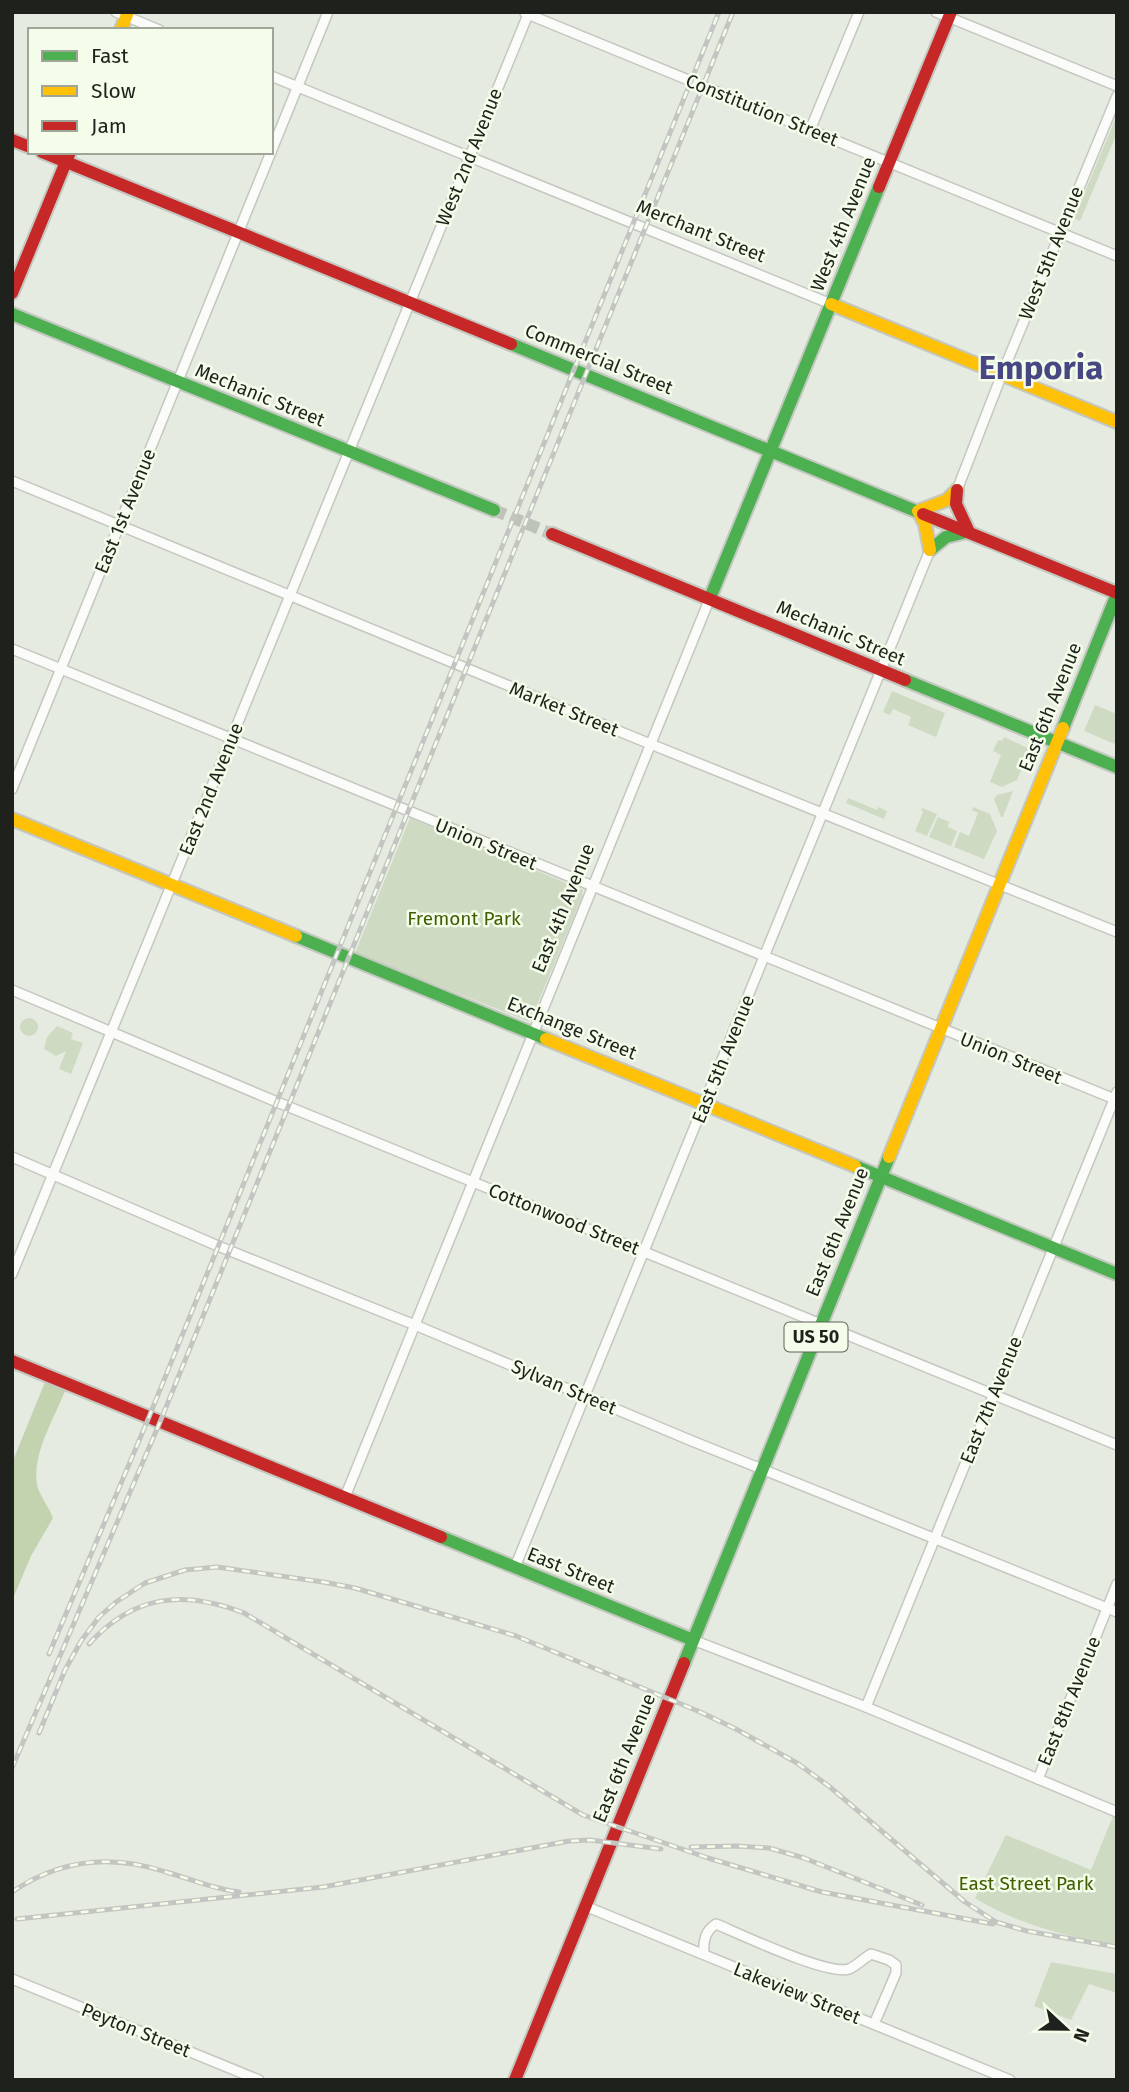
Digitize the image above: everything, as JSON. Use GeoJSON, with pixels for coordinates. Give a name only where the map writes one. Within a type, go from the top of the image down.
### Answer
{"type":"FeatureCollection","features":[{"type":"Feature","properties":{"kind":"street","name":"East 1st Avenue"},"geometry":{"type":"LineString","coordinates":[[273,147],[328,12]]}},
{"type":"Feature","properties":{"kind":"street"},"geometry":{"type":"LineString","coordinates":[[810,130],[859,12]]}},
{"type":"Feature","properties":{"kind":"street"},"geometry":{"type":"LineString","coordinates":[[936,12],[950,15],[1117,86]]}},
{"type":"Feature","properties":{"kind":"street","name":"Constitution Street"},"geometry":{"type":"LineString","coordinates":[[527,13],[1117,256]]}},
{"type":"Feature","properties":{"kind":"street","name":"West 2nd Avenue"},"geometry":{"type":"LineString","coordinates":[[410,302],[527,13]]}},
{"type":"Feature","properties":{"kind":"street"},"geometry":{"type":"LineString","coordinates":[[123,14],[154,28]]}},
{"type":"Feature","properties":{"kind":"street","name":"West 4th Avenue"},"geometry":{"type":"LineString","coordinates":[[771,451],[950,15]]}},
{"type":"Feature","properties":{"kind":"street","name":"Merchant Street"},"geometry":{"type":"LineString","coordinates":[[273,77],[1117,422]]}},
{"type":"Feature","properties":{"kind":"street","name":"West 5th Avenue"},"geometry":{"type":"LineString","coordinates":[[957,489],[1117,96]]}},
{"type":"Feature","properties":{"kind":"street","name":"East 1st Avenue"},"geometry":{"type":"LineString","coordinates":[[12,789],[270,154]]}},
{"type":"Feature","properties":{"kind":"street"},"geometry":{"type":"LineString","coordinates":[[12,293],[68,157]]}},
{"type":"Feature","properties":{"kind":"street","name":"Commercial Street"},"geometry":{"type":"LineString","coordinates":[[68,157],[239,232],[1117,593]]}},
{"type":"Feature","properties":{"kind":"street","name":"East 2nd Avenue"},"geometry":{"type":"LineString","coordinates":[[12,1274],[410,302]]}},
{"type":"Feature","properties":{"kind":"street","name":"Mechanic Street"},"geometry":{"type":"LineString","coordinates":[[12,314],[494,510]]}},
{"type":"Feature","properties":{"kind":"street","name":"East 4th Avenue"},"geometry":{"type":"LineString","coordinates":[[345,1497],[771,451]]}},
{"type":"Feature","properties":{"kind":"street","name":"Market Street"},"geometry":{"type":"LineString","coordinates":[[12,481],[650,744],[1117,932]]}},
{"type":"Feature","properties":{"kind":"street"},"geometry":{"type":"LineString","coordinates":[[930,550],[925,524],[918,511],[947,500],[957,489]]}},
{"type":"Feature","properties":{"kind":"street"},"geometry":{"type":"LineString","coordinates":[[930,550],[939,541],[954,533],[970,532],[956,504],[957,489]]}},
{"type":"Feature","properties":{"kind":"street","name":"Mechanic Street"},"geometry":{"type":"LineString","coordinates":[[552,534],[1117,767]]}},
{"type":"Feature","properties":{"kind":"street","name":"East 5th Avenue"},"geometry":{"type":"LineString","coordinates":[[515,1567],[930,550]]}},
{"type":"Feature","properties":{"kind":"street","name":"East 6th Avenue"},"geometry":{"type":"LineString","coordinates":[[514,2080],[1117,593]]}},
{"type":"Feature","properties":{"kind":"street","name":"Union Street"},"geometry":{"type":"LineString","coordinates":[[12,649],[940,1029],[1116,1097]]}},
{"type":"Feature","properties":{"kind":"street","name":"Exchange Street"},"geometry":{"type":"LineString","coordinates":[[12,819],[1117,1274]]}},
{"type":"Feature","properties":{"kind":"street","name":"Cottonwood Street"},"geometry":{"type":"LineString","coordinates":[[12,990],[1117,1445]]}},
{"type":"Feature","properties":{"kind":"street","name":"East 7th Avenue"},"geometry":{"type":"LineString","coordinates":[[866,1707],[1116,1097]]}},
{"type":"Feature","properties":{"kind":"street","name":"Sylvan Street"},"geometry":{"type":"LineString","coordinates":[[12,1157],[218,1247],[1117,1612]]}},
{"type":"Feature","properties":{"kind":"street","name":"East Street"},"geometry":{"type":"LineString","coordinates":[[12,1361],[1117,1811]]}},
{"type":"Feature","properties":{"kind":"street","name":"East 8th Avenue"},"geometry":{"type":"LineString","coordinates":[[1038,1779],[1117,1584]]}},
{"type":"Feature","properties":{"kind":"street","name":"Lakeview Street"},"geometry":{"type":"LineString","coordinates":[[585,1906],[1010,2080]]}},
{"type":"Feature","properties":{"kind":"street"},"geometry":{"type":"LineString","coordinates":[[704,1954],[705,1935],[709,1928],[716,1924],[804,1961],[840,1969],[850,1969],[871,1954],[889,1960],[896,1965],[895,1973],[874,2024]]}},
{"type":"Feature","properties":{"kind":"street","name":"Peyton Street"},"geometry":{"type":"LineString","coordinates":[[12,1979],[259,2080]]}},
{"type":"Feature","properties":{"kind":"green space"},"geometry":{"type":"Polygon","coordinates":[[[1117,115],[1117,133],[1080,221],[1074,218],[1117,115]]]}},
{"type":"Feature","properties":{"kind":"green space"},"geometry":{"type":"Polygon","coordinates":[[[892,691],[945,713],[936,737],[908,725],[911,717],[893,709],[890,715],[883,712],[892,691]]]}},
{"type":"Feature","properties":{"kind":"green space"},"geometry":{"type":"Polygon","coordinates":[[[1095,705],[1117,714],[1117,745],[1084,731],[1095,705]]]}},
{"type":"Feature","properties":{"kind":"green space"},"geometry":{"type":"Polygon","coordinates":[[[1004,737],[1030,749],[1017,780],[1002,787],[990,782],[1001,755],[993,751],[998,740],[1002,741],[1004,737]]]}},
{"type":"Feature","properties":{"kind":"green space"},"geometry":{"type":"Polygon","coordinates":[[[1013,791],[1001,817],[994,799],[997,795],[1013,791]]]}},
{"type":"Feature","properties":{"kind":"green space"},"geometry":{"type":"Polygon","coordinates":[[[848,798],[877,810],[878,807],[887,811],[884,819],[846,803],[848,798]]]}},
{"type":"Feature","properties":{"kind":"green space"},"geometry":{"type":"Polygon","coordinates":[[[973,807],[990,814],[997,831],[984,859],[954,847],[960,832],[969,836],[978,813],[972,810],[973,807]]]}},
{"type":"Feature","properties":{"kind":"green space"},"geometry":{"type":"Polygon","coordinates":[[[922,808],[937,814],[927,836],[915,831],[923,812],[922,808]]]}},
{"type":"Feature","properties":{"kind":"green space"},"geometry":{"type":"Polygon","coordinates":[[[938,817],[949,822],[948,827],[957,831],[951,846],[929,837],[938,817]]]}},
{"type":"Feature","properties":{"kind":"green space","name":"Fremont Park"},"geometry":{"type":"Polygon","coordinates":[[[410,818],[583,890],[530,1022],[355,953],[410,818]]]}},
{"type":"Feature","properties":{"kind":"green space"},"geometry":{"type":"Polygon","coordinates":[[[29,1018],[35,1021],[38,1027],[35,1033],[29,1036],[23,1033],[20,1027],[23,1021],[29,1018]]]}},
{"type":"Feature","properties":{"kind":"green space"},"geometry":{"type":"Polygon","coordinates":[[[57,1026],[73,1033],[71,1039],[83,1043],[71,1074],[59,1069],[66,1051],[56,1056],[44,1049],[47,1037],[57,1026]]]}},
{"type":"Feature","properties":{"kind":"green space"},"geometry":{"type":"Polygon","coordinates":[[[45,1382],[65,1391],[41,1449],[36,1473],[38,1488],[53,1518],[31,1556],[12,1601],[12,1463],[45,1382]]]}},
{"type":"Feature","properties":{"kind":"green space","name":"East Street Park"},"geometry":{"type":"Polygon","coordinates":[[[1113,1816],[1117,1818],[1117,1946],[1062,1934],[1026,1922],[975,1898],[1006,1835],[1091,1870],[1113,1816]]]}},
{"type":"Feature","properties":{"kind":"green space"},"geometry":{"type":"Polygon","coordinates":[[[1051,1962],[1117,1974],[1117,1993],[1089,1984],[1071,2020],[1034,2006],[1051,1962]]]}},
{"type":"Feature","properties":{"kind":"tunnel"},"geometry":{"type":"LineString","coordinates":[[494,510],[552,534]]}},
{"type":"Feature","properties":{"kind":"railway"},"geometry":{"type":"LineString","coordinates":[[49,1654],[149,1417],[719,12]]}},
{"type":"Feature","properties":{"kind":"railway"},"geometry":{"type":"LineString","coordinates":[[12,1768],[160,1422],[733,12]]}},
{"type":"Feature","properties":{"kind":"railway"},"geometry":{"type":"LineString","coordinates":[[39,1733],[65,1670],[81,1641],[99,1617],[145,1583],[185,1570],[217,1567],[355,1588],[516,1636],[698,1711],[797,1763],[830,1787],[965,1902],[996,1922],[1027,1931],[1117,1947]]}},
{"type":"Feature","properties":{"kind":"railway"},"geometry":{"type":"LineString","coordinates":[[89,1644],[106,1627],[142,1606],[180,1600],[222,1606],[244,1613],[583,1815],[708,1858],[822,1892],[993,1924]]}},
{"type":"Feature","properties":{"kind":"railway"},"geometry":{"type":"LineString","coordinates":[[17,1919],[323,1887],[569,1841],[590,1840],[661,1849]]}},
{"type":"Feature","properties":{"kind":"railway"},"geometry":{"type":"LineString","coordinates":[[691,1847],[769,1848],[804,1858],[922,1905]]}},
{"type":"Feature","properties":{"kind":"railway"},"geometry":{"type":"LineString","coordinates":[[12,1892],[49,1872],[68,1866],[106,1862],[146,1866],[239,1892]]}},
{"type":"Feature","properties":{"kind":"traffic: fast"},"geometry":{"type":"LineString","coordinates":[[710,598],[879,187]]}},
{"type":"Feature","properties":{"kind":"traffic: fast"},"geometry":{"type":"LineString","coordinates":[[12,314],[494,510]]}},
{"type":"Feature","properties":{"kind":"traffic: fast"},"geometry":{"type":"LineString","coordinates":[[511,344],[923,514]]}},
{"type":"Feature","properties":{"kind":"traffic: fast"},"geometry":{"type":"LineString","coordinates":[[930,550],[946,537],[966,532]]}},
{"type":"Feature","properties":{"kind":"traffic: fast"},"geometry":{"type":"LineString","coordinates":[[1063,728],[1117,594]]}},
{"type":"Feature","properties":{"kind":"traffic: fast"},"geometry":{"type":"LineString","coordinates":[[905,680],[1117,767]]}},
{"type":"Feature","properties":{"kind":"traffic: fast"},"geometry":{"type":"LineString","coordinates":[[296,936],[546,1039]]}},
{"type":"Feature","properties":{"kind":"traffic: fast"},"geometry":{"type":"LineString","coordinates":[[684,1663],[889,1157]]}},
{"type":"Feature","properties":{"kind":"traffic: fast"},"geometry":{"type":"LineString","coordinates":[[855,1166],[1117,1274]]}},
{"type":"Feature","properties":{"kind":"traffic: fast"},"geometry":{"type":"LineString","coordinates":[[441,1537],[693,1640]]}},
{"type":"Feature","properties":{"kind":"traffic: slow"},"geometry":{"type":"LineString","coordinates":[[122,28],[128,12]]}},
{"type":"Feature","properties":{"kind":"traffic: slow"},"geometry":{"type":"LineString","coordinates":[[831,304],[1117,422]]}},
{"type":"Feature","properties":{"kind":"traffic: slow"},"geometry":{"type":"LineString","coordinates":[[930,550],[925,524],[918,511],[947,500],[957,490]]}},
{"type":"Feature","properties":{"kind":"traffic: slow"},"geometry":{"type":"LineString","coordinates":[[889,1157],[1063,728]]}},
{"type":"Feature","properties":{"kind":"traffic: slow"},"geometry":{"type":"LineString","coordinates":[[12,819],[296,936]]}},
{"type":"Feature","properties":{"kind":"traffic: slow"},"geometry":{"type":"LineString","coordinates":[[546,1039],[855,1166]]}},
{"type":"Feature","properties":{"kind":"traffic: jam"},"geometry":{"type":"LineString","coordinates":[[879,187],[951,12]]}},
{"type":"Feature","properties":{"kind":"traffic: jam"},"geometry":{"type":"LineString","coordinates":[[12,140],[28,146]]}},
{"type":"Feature","properties":{"kind":"traffic: jam"},"geometry":{"type":"LineString","coordinates":[[47,154],[511,344]]}},
{"type":"Feature","properties":{"kind":"traffic: jam"},"geometry":{"type":"LineString","coordinates":[[12,293],[69,154]]}},
{"type":"Feature","properties":{"kind":"traffic: jam"},"geometry":{"type":"LineString","coordinates":[[957,490],[956,504],[969,532]]}},
{"type":"Feature","properties":{"kind":"traffic: jam"},"geometry":{"type":"LineString","coordinates":[[923,514],[1117,593]]}},
{"type":"Feature","properties":{"kind":"traffic: jam"},"geometry":{"type":"LineString","coordinates":[[552,534],[905,680]]}},
{"type":"Feature","properties":{"kind":"traffic: jam"},"geometry":{"type":"LineString","coordinates":[[12,1361],[441,1537]]}},
{"type":"Feature","properties":{"kind":"traffic: jam"},"geometry":{"type":"LineString","coordinates":[[515,2080],[684,1663]]}},
{"type":"Feature","properties":{"kind":"district","name":"Emporia"},"geometry":{"type":"Point","coordinates":[1041,368]}}]}
